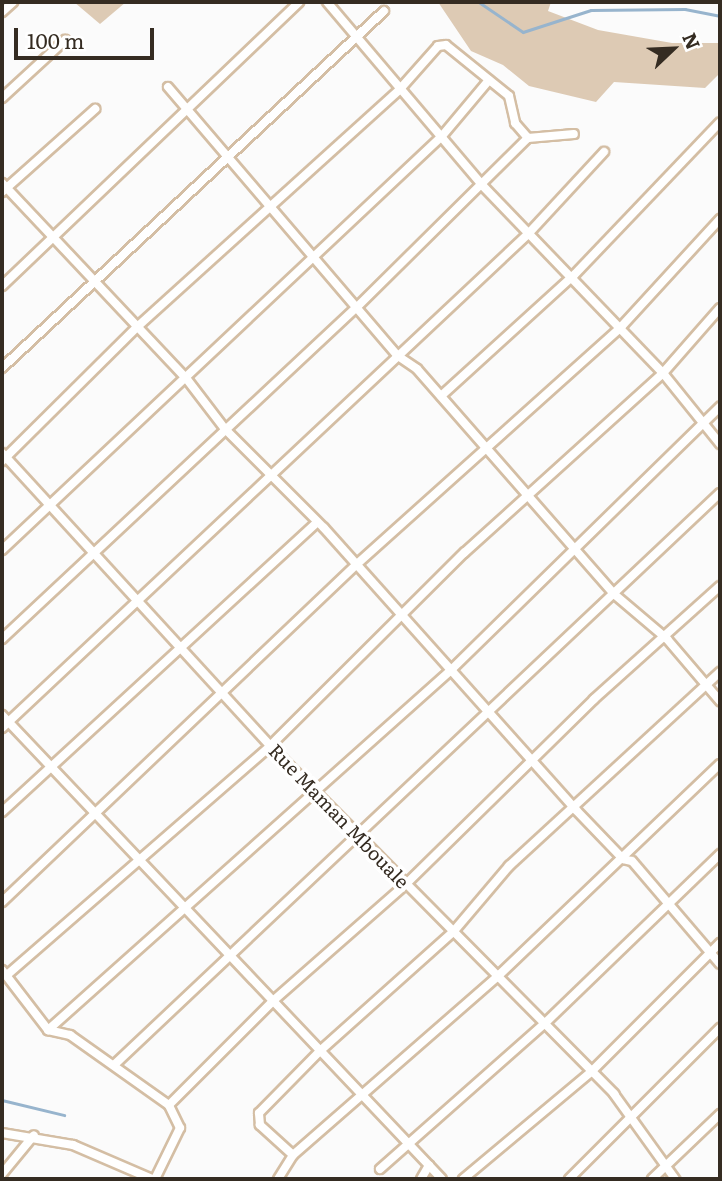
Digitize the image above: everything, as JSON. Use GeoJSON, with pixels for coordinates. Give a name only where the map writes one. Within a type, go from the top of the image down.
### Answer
{"type":"FeatureCollection","features":[{"type":"Feature","properties":{"kind":"street"},"geometry":{"type":"LineString","coordinates":[[2,12],[12,2]]}},
{"type":"Feature","properties":{"kind":"street"},"geometry":{"type":"LineString","coordinates":[[2,286],[56,239],[299,2]]}},
{"type":"Feature","properties":{"kind":"street"},"geometry":{"type":"LineString","coordinates":[[327,2],[482,185],[528,234],[574,275],[663,373],[720,444]]}},
{"type":"Feature","properties":{"kind":"street"},"geometry":{"type":"LineString","coordinates":[[2,368],[384,11]]}},
{"type":"Feature","properties":{"kind":"street"},"geometry":{"type":"LineString","coordinates":[[2,99],[65,40]]}},
{"type":"Feature","properties":{"kind":"street"},"geometry":{"type":"LineString","coordinates":[[3,457],[137,327],[400,89],[442,44],[509,96],[515,122],[528,138]]}},
{"type":"Feature","properties":{"kind":"street"},"geometry":{"type":"LineString","coordinates":[[2,550],[51,505],[105,447],[186,378],[442,135],[489,80]]}},
{"type":"Feature","properties":{"kind":"street"},"geometry":{"type":"LineString","coordinates":[[168,87],[225,160],[268,210],[314,256],[398,356],[441,396],[483,450],[529,497],[614,594],[624,597],[667,639],[720,701]]}},
{"type":"Feature","properties":{"kind":"street"},"geometry":{"type":"LineString","coordinates":[[95,109],[3,187],[56,239],[186,378],[225,429],[274,476],[357,564],[450,671],[535,759],[576,810],[623,859],[632,861],[667,907],[720,964]]}},
{"type":"Feature","properties":{"kind":"street"},"geometry":{"type":"LineString","coordinates":[[441,396],[574,275],[720,122]]}},
{"type":"Feature","properties":{"kind":"street"},"geometry":{"type":"LineString","coordinates":[[2,639],[356,308],[528,138],[574,134]]}},
{"type":"Feature","properties":{"kind":"street"},"geometry":{"type":"LineString","coordinates":[[5,725],[139,598],[274,476],[528,234],[604,152]]}},
{"type":"Feature","properties":{"kind":"street"},"geometry":{"type":"LineString","coordinates":[[2,902],[225,695],[357,564],[621,327],[720,219]]}},
{"type":"Feature","properties":{"kind":"street"},"geometry":{"type":"LineString","coordinates":[[2,1132],[34,1135],[73,1145],[154,1179],[180,1128],[169,1105],[71,1035],[48,1030],[4,972],[141,860],[270,746],[404,618],[464,553],[663,373],[720,308]]}},
{"type":"Feature","properties":{"kind":"street"},"geometry":{"type":"LineString","coordinates":[[48,1030],[450,671],[720,407]]}},
{"type":"Feature","properties":{"kind":"street","name":"Rue Maman Mbouale"},"geometry":{"type":"LineString","coordinates":[[3,457],[139,598],[270,746],[404,885],[592,1071],[630,1114],[675,1179]]}},
{"type":"Feature","properties":{"kind":"street"},"geometry":{"type":"LineString","coordinates":[[114,1065],[359,837],[720,493]]}},
{"type":"Feature","properties":{"kind":"street"},"geometry":{"type":"LineString","coordinates":[[2,812],[316,523]]}},
{"type":"Feature","properties":{"kind":"street"},"geometry":{"type":"LineString","coordinates":[[169,1105],[274,1000],[404,885],[594,699],[667,639],[720,586]]}},
{"type":"Feature","properties":{"kind":"street"},"geometry":{"type":"LineString","coordinates":[[293,1156],[258,1117],[321,1050],[453,932],[509,866],[576,810],[720,672]]}},
{"type":"Feature","properties":{"kind":"street"},"geometry":{"type":"LineString","coordinates":[[2,715],[5,725],[52,767],[442,1179]]}},
{"type":"Feature","properties":{"kind":"street"},"geometry":{"type":"LineString","coordinates":[[278,1179],[293,1156],[364,1097],[497,977],[720,764]]}},
{"type":"Feature","properties":{"kind":"street"},"geometry":{"type":"LineString","coordinates":[[380,1169],[544,1024],[720,854]]}},
{"type":"Feature","properties":{"kind":"street"},"geometry":{"type":"LineString","coordinates":[[463,1179],[592,1071],[720,943]]}},
{"type":"Feature","properties":{"kind":"street"},"geometry":{"type":"LineString","coordinates":[[569,1179],[630,1114],[720,1028]]}},
{"type":"Feature","properties":{"kind":"street"},"geometry":{"type":"LineString","coordinates":[[652,1179],[720,1114]]}},
{"type":"Feature","properties":{"kind":"street"},"geometry":{"type":"LineString","coordinates":[[2,1174],[34,1135]]}},
{"type":"Feature","properties":{"kind":"street"},"geometry":{"type":"LineString","coordinates":[[421,1179],[429,1166]]}},
{"type":"Feature","properties":{"kind":"shaded area"},"geometry":{"type":"Polygon","coordinates":[[[74,2],[126,2],[100,24],[74,2]]]}},
{"type":"Feature","properties":{"kind":"shaded area"},"geometry":{"type":"Polygon","coordinates":[[[438,2],[551,2],[548,11],[598,30],[672,43],[720,43],[720,73],[705,88],[614,82],[596,102],[529,86],[503,65],[471,51],[438,2]]]}},
{"type":"Feature","properties":{"kind":"waterway"},"geometry":{"type":"LineString","coordinates":[[479,2],[523,32],[591,10],[685,9],[720,16]]}},
{"type":"Feature","properties":{"kind":"waterway"},"geometry":{"type":"LineString","coordinates":[[2,1100],[64,1115]]}}]}
